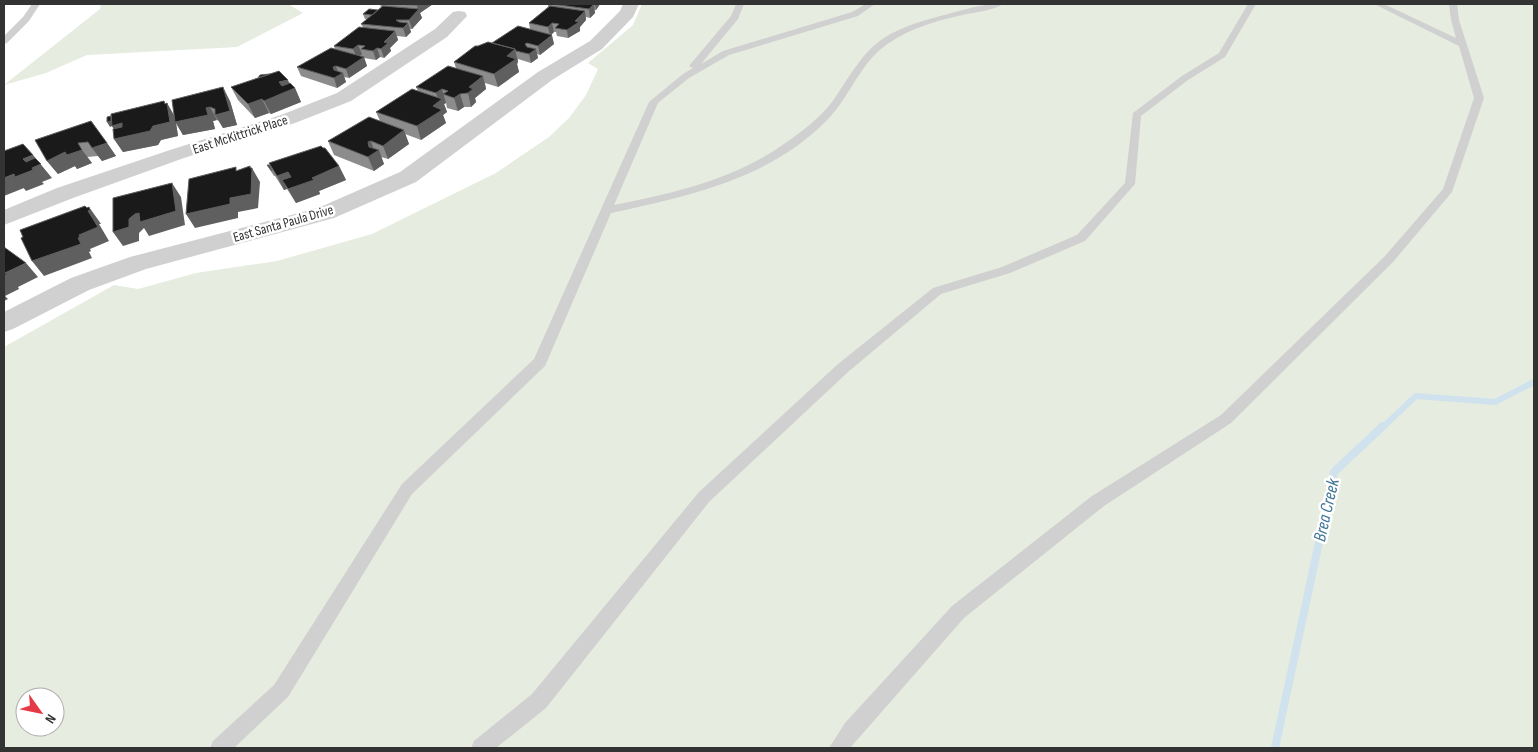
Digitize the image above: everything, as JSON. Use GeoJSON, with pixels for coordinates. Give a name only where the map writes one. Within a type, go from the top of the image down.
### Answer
{"type":"FeatureCollection","features":[{"type":"Feature","properties":{"kind":"street","name":"East Santa Paula Drive"},"geometry":{"type":"LineString","coordinates":[[4,324],[88,281],[139,262],[185,252],[326,213],[408,177],[523,92],[596,45],[627,13],[631,4]]}},
{"type":"Feature","properties":{"kind":"street","name":"East McKittrick Place"},"geometry":{"type":"LineString","coordinates":[[4,218],[65,192],[288,119],[344,97],[441,33],[459,16]]}},
{"type":"Feature","properties":{"kind":"lane"},"geometry":{"type":"LineString","coordinates":[[4,40],[26,19],[36,4]]}},
{"type":"Feature","properties":{"kind":"lane"},"geometry":{"type":"LineString","coordinates":[[686,76],[734,17],[740,4]]}},
{"type":"Feature","properties":{"kind":"lane"},"geometry":{"type":"LineString","coordinates":[[220,748],[281,691],[407,489],[540,362],[654,102],[686,76],[726,53],[855,14],[870,4]]}},
{"type":"Feature","properties":{"kind":"lane"},"geometry":{"type":"LineString","coordinates":[[607,210],[678,196],[730,179],[775,155],[828,113],[857,72],[882,43],[902,31],[999,4]]}},
{"type":"Feature","properties":{"kind":"lane"},"geometry":{"type":"LineString","coordinates":[[481,748],[539,700],[704,496],[843,368],[937,291],[1006,270],[1081,238],[1130,184],[1136,115],[1178,83],[1222,55],[1252,4]]}},
{"type":"Feature","properties":{"kind":"lane"},"geometry":{"type":"LineString","coordinates":[[1378,4],[1463,45]]}},
{"type":"Feature","properties":{"kind":"lane"},"geometry":{"type":"LineString","coordinates":[[839,748],[852,730],[958,612],[1098,501],[1226,419],[1389,259],[1448,190],[1479,98],[1453,4]]}},
{"type":"Feature","properties":{"kind":"shaded area"},"geometry":{"type":"Polygon","coordinates":[[[101,4],[288,4],[303,13],[237,47],[87,55],[46,73],[4,85],[100,9],[101,4]]]}},
{"type":"Feature","properties":{"kind":"shaded area"},"geometry":{"type":"Polygon","coordinates":[[[642,4],[1534,4],[1534,748],[4,748],[4,347],[114,285],[138,289],[196,273],[277,261],[372,234],[496,173],[549,137],[569,118],[586,95],[598,69],[588,63],[633,25],[642,4]]]}},
{"type":"Feature","properties":{"kind":"building"},"geometry":{"type":"Polygon","coordinates":[[[552,4],[594,4],[589,9],[552,4]]]}},
{"type":"Feature","properties":{"kind":"building"},"geometry":{"type":"Polygon","coordinates":[[[383,6],[419,9],[409,20],[396,20],[408,23],[403,28],[361,24],[383,6]]]}},
{"type":"Feature","properties":{"kind":"building"},"geometry":{"type":"Polygon","coordinates":[[[550,6],[585,11],[575,21],[579,22],[567,30],[555,28],[559,24],[552,23],[548,27],[529,23],[550,6]]]}},
{"type":"Feature","properties":{"kind":"building"},"geometry":{"type":"Polygon","coordinates":[[[369,9],[378,10],[372,15],[363,14],[369,9]]]}},
{"type":"Feature","properties":{"kind":"building"},"geometry":{"type":"Polygon","coordinates":[[[518,26],[552,35],[538,46],[525,44],[527,47],[536,49],[529,54],[492,43],[518,26]]]}},
{"type":"Feature","properties":{"kind":"building"},"geometry":{"type":"Polygon","coordinates":[[[359,27],[395,31],[384,42],[388,43],[381,49],[377,48],[373,51],[361,49],[365,46],[358,45],[353,49],[334,46],[359,27]]]}},
{"type":"Feature","properties":{"kind":"building"},"geometry":{"type":"Polygon","coordinates":[[[488,42],[515,49],[507,56],[516,59],[494,74],[454,62],[475,46],[488,42]]]}},
{"type":"Feature","properties":{"kind":"building"},"geometry":{"type":"Polygon","coordinates":[[[331,48],[364,57],[346,69],[333,67],[334,70],[343,73],[334,78],[297,67],[331,48]]]}},
{"type":"Feature","properties":{"kind":"building"},"geometry":{"type":"Polygon","coordinates":[[[448,66],[483,76],[469,87],[473,89],[468,93],[460,94],[454,98],[443,94],[448,91],[442,89],[436,93],[416,87],[448,66]]]}},
{"type":"Feature","properties":{"kind":"building"},"geometry":{"type":"Polygon","coordinates":[[[279,71],[288,80],[279,82],[282,86],[290,83],[295,88],[264,101],[262,99],[248,104],[231,87],[279,71]]]}},
{"type":"Feature","properties":{"kind":"building"},"geometry":{"type":"Polygon","coordinates":[[[223,87],[230,111],[215,115],[215,109],[210,107],[206,108],[208,115],[175,122],[172,100],[223,87]]]}},
{"type":"Feature","properties":{"kind":"building"},"geometry":{"type":"Polygon","coordinates":[[[412,89],[442,99],[433,106],[442,110],[417,126],[376,112],[412,89]]]}},
{"type":"Feature","properties":{"kind":"building"},"geometry":{"type":"Polygon","coordinates":[[[164,101],[165,104],[167,103],[170,122],[153,126],[150,131],[114,139],[113,129],[122,127],[122,123],[112,126],[111,114],[164,101]]]}},
{"type":"Feature","properties":{"kind":"building"},"geometry":{"type":"Polygon","coordinates":[[[111,116],[111,121],[107,122],[107,117],[111,116]]]}},
{"type":"Feature","properties":{"kind":"building"},"geometry":{"type":"Polygon","coordinates":[[[369,117],[404,130],[383,146],[371,141],[368,142],[369,147],[379,150],[368,157],[328,141],[369,117]]]}},
{"type":"Feature","properties":{"kind":"building"},"geometry":{"type":"Polygon","coordinates":[[[91,121],[107,143],[92,148],[88,142],[78,143],[82,150],[67,155],[65,152],[47,161],[35,140],[91,121]]]}},
{"type":"Feature","properties":{"kind":"building"},"geometry":{"type":"Polygon","coordinates":[[[23,144],[33,155],[23,159],[26,162],[35,158],[41,164],[32,168],[33,170],[15,177],[14,174],[4,178],[4,151],[23,144]]]}},
{"type":"Feature","properties":{"kind":"building"},"geometry":{"type":"Polygon","coordinates":[[[321,146],[325,148],[339,166],[312,178],[314,180],[288,189],[282,180],[291,177],[288,172],[277,176],[269,163],[321,146]]]}},
{"type":"Feature","properties":{"kind":"building"},"geometry":{"type":"Polygon","coordinates":[[[250,166],[252,168],[251,194],[230,198],[230,204],[186,214],[189,179],[236,167],[236,171],[250,166]]]}},
{"type":"Feature","properties":{"kind":"building"},"geometry":{"type":"Polygon","coordinates":[[[172,183],[176,211],[140,222],[139,213],[135,214],[129,219],[129,227],[113,232],[113,198],[172,183]]]}},
{"type":"Feature","properties":{"kind":"building"},"geometry":{"type":"Polygon","coordinates":[[[85,206],[89,207],[90,210],[88,211],[98,227],[79,235],[80,237],[78,238],[81,244],[32,261],[21,238],[23,237],[20,230],[85,206]]]}},
{"type":"Feature","properties":{"kind":"building"},"geometry":{"type":"Polygon","coordinates":[[[4,247],[26,263],[5,273],[7,274],[4,276],[4,247]]]}},
{"type":"Feature","properties":{"kind":"waterway","name":"Brea Creek"},"geometry":{"type":"LineString","coordinates":[[1382,428],[1416,396],[1495,402],[1534,382]]}},
{"type":"Feature","properties":{"kind":"waterway","name":"Brea Creek"},"geometry":{"type":"LineString","coordinates":[[1275,748],[1334,472],[1383,426]]}}]}
